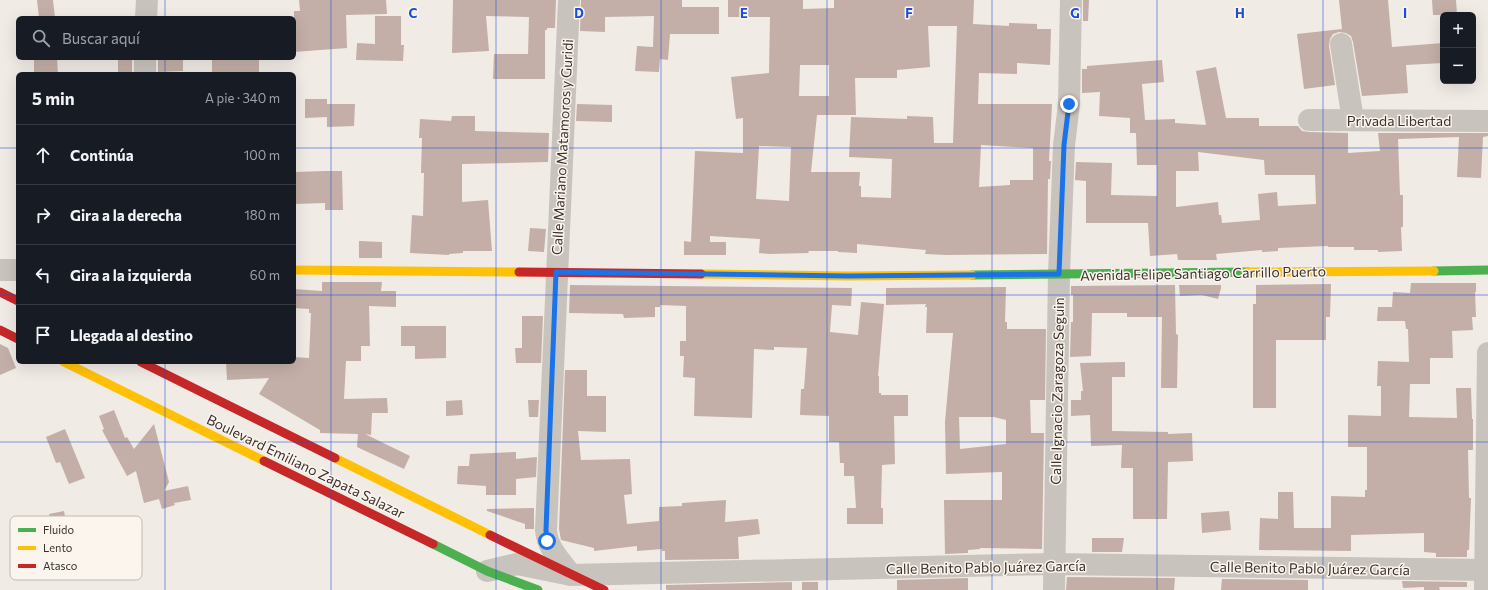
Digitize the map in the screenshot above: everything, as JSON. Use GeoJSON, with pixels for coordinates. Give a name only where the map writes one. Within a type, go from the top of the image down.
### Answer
{"type":"FeatureCollection","features":[{"type":"Feature","properties":{"kind":"street"},"geometry":{"type":"LineString","coordinates":[[146,16],[147,0]]}},
{"type":"Feature","properties":{"kind":"street","name":"Calle Mariano Matamoros y Guridi"},"geometry":{"type":"LineString","coordinates":[[569,0],[546,530],[547,541],[570,575]]}},
{"type":"Feature","properties":{"kind":"street","name":"Calle Ignacio Zaragoza Seguin"},"geometry":{"type":"LineString","coordinates":[[1054,590],[1059,274],[1064,145],[1069,104],[1071,0]]}},
{"type":"Feature","properties":{"kind":"street"},"geometry":{"type":"LineString","coordinates":[[1341,44],[1353,120]]}},
{"type":"Feature","properties":{"kind":"street"},"geometry":{"type":"LineString","coordinates":[[145,60],[145,72]]}},
{"type":"Feature","properties":{"kind":"street","name":"Privada Libertad"},"geometry":{"type":"LineString","coordinates":[[1309,120],[1488,121]]}},
{"type":"Feature","properties":{"kind":"street"},"geometry":{"type":"LineString","coordinates":[[0,270],[16,270]]}},
{"type":"Feature","properties":{"kind":"street","name":"Avenida Felipe Santiago Carrillo Puerto"},"geometry":{"type":"LineString","coordinates":[[296,270],[848,276],[1488,270]]}},
{"type":"Feature","properties":{"kind":"street"},"geometry":{"type":"LineString","coordinates":[[0,292],[16,300]]}},
{"type":"Feature","properties":{"kind":"street"},"geometry":{"type":"LineString","coordinates":[[0,330],[16,338]]}},
{"type":"Feature","properties":{"kind":"street"},"geometry":{"type":"LineString","coordinates":[[1486,577],[1488,353]]}},
{"type":"Feature","properties":{"kind":"street","name":"Boulevard Emiliano Zapata Salazar"},"geometry":{"type":"LineString","coordinates":[[68,364],[486,571],[538,590]]}},
{"type":"Feature","properties":{"kind":"street","name":"Boulevard Emiliano Zapata Salazar"},"geometry":{"type":"LineString","coordinates":[[145,364],[598,589]]}},
{"type":"Feature","properties":{"kind":"street","name":"Calle Benito Pablo Juárez García"},"geometry":{"type":"LineString","coordinates":[[486,571],[517,564],[570,575],[1054,564],[1486,577]]}},
{"type":"Feature","properties":{"kind":"building"},"geometry":{"type":"Polygon","coordinates":[[[37,0],[53,0],[55,16],[39,16],[37,0]]]}},
{"type":"Feature","properties":{"kind":"building"},"geometry":{"type":"Polygon","coordinates":[[[299,0],[386,0],[387,14],[346,15],[347,48],[296,52],[296,16],[294,16],[294,11],[300,11],[299,0]]]}},
{"type":"Feature","properties":{"kind":"building"},"geometry":{"type":"Polygon","coordinates":[[[453,0],[556,0],[555,28],[547,28],[547,30],[545,30],[545,79],[493,79],[494,54],[528,54],[529,17],[486,16],[489,51],[452,53],[453,0]]]}},
{"type":"Feature","properties":{"kind":"building"},"geometry":{"type":"Polygon","coordinates":[[[581,0],[682,0],[682,7],[719,7],[719,34],[670,34],[668,60],[660,59],[659,72],[635,71],[637,46],[653,47],[654,16],[605,17],[605,32],[580,31],[581,0]]]}},
{"type":"Feature","properties":{"kind":"building"},"geometry":{"type":"Polygon","coordinates":[[[728,0],[803,0],[803,9],[834,8],[834,0],[974,0],[973,24],[1009,26],[1009,23],[1037,24],[1037,29],[1051,29],[1050,65],[1017,63],[1017,74],[979,73],[978,104],[1052,104],[1049,161],[1051,161],[1050,179],[1048,179],[1047,254],[925,254],[926,250],[857,244],[857,253],[838,251],[808,251],[809,253],[769,254],[759,253],[760,239],[710,236],[710,242],[726,242],[726,255],[684,255],[684,241],[691,242],[695,151],[743,153],[743,118],[736,119],[731,77],[769,73],[770,17],[728,17],[728,0]],[[928,26],[930,67],[897,70],[897,78],[855,78],[856,115],[817,115],[811,172],[860,172],[859,186],[861,186],[861,197],[891,198],[892,159],[849,157],[851,117],[907,119],[907,116],[933,117],[934,143],[953,143],[957,26],[928,26]],[[800,65],[799,96],[829,96],[829,65],[800,65]],[[981,145],[979,187],[1010,185],[1010,180],[1033,180],[1033,148],[981,145]],[[759,146],[756,199],[789,201],[791,147],[759,146]]]}},
{"type":"Feature","properties":{"kind":"building"},"geometry":{"type":"Polygon","coordinates":[[[1083,0],[1089,0],[1088,21],[1083,21],[1083,0]]]}},
{"type":"Feature","properties":{"kind":"building"},"geometry":{"type":"Polygon","coordinates":[[[1339,0],[1388,0],[1392,47],[1440,43],[1440,63],[1406,65],[1408,93],[1362,96],[1351,36],[1346,33],[1339,32],[1333,34],[1330,39],[1329,46],[1335,85],[1304,89],[1297,34],[1342,29],[1339,0]]]}},
{"type":"Feature","properties":{"kind":"building"},"geometry":{"type":"Polygon","coordinates":[[[1432,0],[1456,0],[1457,12],[1440,12],[1440,15],[1433,15],[1432,0]]]}},
{"type":"Feature","properties":{"kind":"building"},"geometry":{"type":"Polygon","coordinates":[[[375,16],[401,16],[401,45],[404,45],[403,61],[356,60],[357,43],[375,44],[375,16]]]}},
{"type":"Feature","properties":{"kind":"building"},"geometry":{"type":"Polygon","coordinates":[[[34,60],[57,60],[58,72],[34,72],[34,60]]]}},
{"type":"Feature","properties":{"kind":"building"},"geometry":{"type":"Polygon","coordinates":[[[118,60],[132,60],[132,72],[118,72],[118,60]]]}},
{"type":"Feature","properties":{"kind":"building"},"geometry":{"type":"Polygon","coordinates":[[[158,60],[183,60],[183,71],[158,72],[158,60]]]}},
{"type":"Feature","properties":{"kind":"building"},"geometry":{"type":"Polygon","coordinates":[[[212,60],[259,60],[259,72],[212,72],[212,60]]]}},
{"type":"Feature","properties":{"kind":"building"},"geometry":{"type":"Polygon","coordinates":[[[1162,60],[1164,82],[1142,84],[1145,120],[1175,119],[1175,123],[1206,125],[1196,71],[1216,67],[1226,118],[1259,118],[1259,126],[1298,126],[1302,131],[1309,132],[1348,133],[1348,153],[1380,151],[1378,133],[1488,133],[1488,136],[1483,137],[1481,178],[1457,177],[1459,137],[1398,139],[1400,195],[1403,195],[1403,227],[1401,227],[1402,251],[1378,252],[1378,250],[1354,250],[1354,247],[1328,246],[1278,248],[1278,251],[1262,252],[1262,250],[1216,254],[1217,260],[1178,260],[1177,254],[1150,256],[1148,223],[1086,223],[1086,181],[1075,180],[1076,162],[1112,163],[1111,195],[1157,196],[1157,165],[1137,165],[1136,133],[1130,133],[1130,118],[1099,116],[1100,92],[1082,93],[1082,69],[1087,69],[1087,66],[1162,60]],[[1198,152],[1199,171],[1176,171],[1176,207],[1218,202],[1219,215],[1221,215],[1222,223],[1260,220],[1258,194],[1277,192],[1278,206],[1316,204],[1315,175],[1265,175],[1264,160],[1198,152]]]}},
{"type":"Feature","properties":{"kind":"building"},"geometry":{"type":"Polygon","coordinates":[[[305,99],[327,99],[327,104],[355,104],[354,126],[327,127],[327,117],[305,118],[305,99]]]}},
{"type":"Feature","properties":{"kind":"building"},"geometry":{"type":"Polygon","coordinates":[[[577,104],[612,105],[612,122],[576,121],[577,104]]]}},
{"type":"Feature","properties":{"kind":"building"},"geometry":{"type":"Polygon","coordinates":[[[452,116],[475,116],[475,131],[549,133],[548,162],[462,164],[462,202],[488,200],[492,251],[463,251],[463,253],[449,255],[410,253],[412,215],[423,216],[424,173],[421,173],[422,138],[419,138],[420,119],[451,121],[452,116]]]}},
{"type":"Feature","properties":{"kind":"building"},"geometry":{"type":"Polygon","coordinates":[[[342,171],[343,210],[325,210],[325,203],[296,204],[296,172],[342,171]]]}},
{"type":"Feature","properties":{"kind":"building"},"geometry":{"type":"Polygon","coordinates":[[[530,228],[546,229],[544,252],[528,251],[530,228]]]}},
{"type":"Feature","properties":{"kind":"building"},"geometry":{"type":"Polygon","coordinates":[[[359,241],[382,242],[382,258],[359,258],[359,241]]]}},
{"type":"Feature","properties":{"kind":"building"},"geometry":{"type":"Polygon","coordinates":[[[322,282],[382,282],[381,291],[396,291],[396,307],[369,306],[370,346],[361,346],[361,361],[346,361],[344,399],[387,398],[388,413],[372,413],[371,435],[365,434],[410,456],[404,469],[357,447],[358,434],[320,433],[320,430],[259,394],[269,378],[227,380],[226,364],[296,364],[296,357],[309,358],[311,313],[309,313],[309,309],[296,308],[296,289],[322,291],[322,282]]]}},
{"type":"Feature","properties":{"kind":"building"},"geometry":{"type":"Polygon","coordinates":[[[1411,283],[1476,283],[1476,317],[1472,317],[1473,330],[1452,331],[1453,358],[1430,358],[1430,384],[1410,384],[1409,417],[1457,418],[1456,388],[1471,388],[1473,450],[1468,450],[1469,498],[1471,498],[1469,550],[1467,550],[1467,557],[1436,557],[1436,553],[1424,552],[1424,533],[1351,535],[1351,551],[1259,550],[1260,518],[1278,519],[1278,492],[1293,492],[1294,528],[1331,528],[1331,496],[1365,497],[1365,490],[1367,490],[1367,447],[1348,447],[1348,415],[1381,416],[1381,386],[1377,386],[1378,361],[1409,362],[1408,329],[1406,329],[1405,321],[1377,321],[1378,307],[1392,307],[1393,292],[1410,293],[1411,283]]]}},
{"type":"Feature","properties":{"kind":"building"},"geometry":{"type":"Polygon","coordinates":[[[1331,284],[1330,317],[1326,317],[1326,340],[1276,340],[1276,408],[1253,408],[1253,304],[1256,304],[1256,285],[1331,284]]]}},
{"type":"Feature","properties":{"kind":"building"},"geometry":{"type":"Polygon","coordinates":[[[570,285],[852,288],[851,306],[832,305],[830,332],[858,335],[861,302],[884,304],[878,376],[879,393],[881,393],[881,395],[908,395],[908,416],[894,416],[895,464],[882,465],[881,508],[883,508],[883,524],[847,524],[847,508],[856,508],[854,476],[844,476],[844,463],[840,463],[839,442],[829,442],[829,416],[800,415],[801,389],[804,389],[807,348],[774,347],[774,350],[754,349],[752,418],[694,416],[695,378],[683,377],[684,356],[680,356],[680,341],[686,341],[686,306],[660,305],[660,307],[655,307],[655,317],[624,318],[623,314],[569,313],[570,285]]]}},
{"type":"Feature","properties":{"kind":"building"},"geometry":{"type":"Polygon","coordinates":[[[1175,285],[1176,334],[1178,335],[1177,388],[1161,388],[1162,317],[1127,317],[1127,313],[1092,313],[1091,356],[1070,357],[1071,322],[1073,322],[1073,295],[1071,295],[1071,286],[1175,285]]]}},
{"type":"Feature","properties":{"kind":"building"},"geometry":{"type":"Polygon","coordinates":[[[1179,285],[1221,285],[1221,288],[1218,299],[1202,295],[1180,296],[1179,285]]]}},
{"type":"Feature","properties":{"kind":"building"},"geometry":{"type":"Polygon","coordinates":[[[1006,287],[1005,322],[1007,322],[1007,329],[1046,329],[1045,400],[1030,400],[1031,433],[1044,433],[1042,549],[980,548],[968,550],[968,553],[945,554],[944,500],[1002,500],[1002,472],[946,474],[945,422],[953,333],[926,333],[926,304],[886,305],[886,288],[1006,287]],[[959,417],[960,449],[1006,444],[1006,420],[994,417],[959,417]]]}},
{"type":"Feature","properties":{"kind":"building"},"geometry":{"type":"Polygon","coordinates":[[[522,316],[543,316],[541,363],[516,363],[515,348],[522,348],[522,316]]]}},
{"type":"Feature","properties":{"kind":"building"},"geometry":{"type":"Polygon","coordinates":[[[401,326],[446,326],[446,358],[415,359],[415,346],[401,346],[401,326]]]}},
{"type":"Feature","properties":{"kind":"building"},"geometry":{"type":"Polygon","coordinates":[[[0,344],[8,348],[16,368],[0,375],[0,344]]]}},
{"type":"Feature","properties":{"kind":"building"},"geometry":{"type":"Polygon","coordinates":[[[1125,362],[1125,377],[1112,377],[1112,431],[1168,432],[1168,434],[1192,433],[1193,461],[1168,462],[1167,519],[1133,519],[1133,468],[1121,468],[1122,445],[1091,446],[1090,415],[1071,416],[1071,400],[1081,400],[1081,391],[1083,391],[1080,363],[1125,362]]]}},
{"type":"Feature","properties":{"kind":"building"},"geometry":{"type":"Polygon","coordinates":[[[565,370],[587,370],[587,396],[606,396],[606,432],[578,431],[581,460],[630,459],[632,494],[624,495],[627,524],[659,521],[659,507],[682,506],[682,503],[726,500],[725,522],[758,519],[760,534],[738,537],[739,559],[665,560],[665,551],[662,551],[662,549],[637,551],[637,546],[594,551],[594,548],[561,540],[559,529],[565,370]]]}},
{"type":"Feature","properties":{"kind":"building"},"geometry":{"type":"Polygon","coordinates":[[[462,400],[463,415],[446,416],[446,401],[462,400]]]}},
{"type":"Feature","properties":{"kind":"building"},"geometry":{"type":"Polygon","coordinates":[[[528,400],[539,400],[538,417],[529,417],[528,400]]]}},
{"type":"Feature","properties":{"kind":"building"},"geometry":{"type":"Polygon","coordinates":[[[114,410],[125,438],[127,437],[134,449],[154,424],[169,482],[164,491],[188,486],[191,500],[174,503],[175,505],[162,509],[159,499],[144,503],[136,471],[127,476],[102,430],[104,429],[99,416],[114,410]]]}},
{"type":"Feature","properties":{"kind":"building"},"geometry":{"type":"Polygon","coordinates":[[[65,429],[85,478],[69,484],[60,462],[56,463],[46,437],[65,429]]]}},
{"type":"Feature","properties":{"kind":"building"},"geometry":{"type":"Polygon","coordinates":[[[516,452],[516,459],[537,457],[536,477],[516,479],[516,495],[486,495],[486,486],[457,484],[458,466],[469,466],[470,454],[516,452]]]}},
{"type":"Feature","properties":{"kind":"building"},"geometry":{"type":"Polygon","coordinates":[[[534,508],[534,529],[525,529],[525,524],[487,511],[487,509],[534,508]]]}},
{"type":"Feature","properties":{"kind":"building"},"geometry":{"type":"Polygon","coordinates":[[[64,511],[65,516],[49,516],[49,514],[64,511]]]}},
{"type":"Feature","properties":{"kind":"building"},"geometry":{"type":"Polygon","coordinates":[[[1229,511],[1231,530],[1202,533],[1201,513],[1229,511]]]}},
{"type":"Feature","properties":{"kind":"building"},"geometry":{"type":"Polygon","coordinates":[[[1092,538],[1124,538],[1122,552],[1092,552],[1092,538]]]}},
{"type":"Feature","properties":{"kind":"building"},"geometry":{"type":"Polygon","coordinates":[[[1067,577],[1175,578],[1174,590],[1066,590],[1067,577]]]}},
{"type":"Feature","properties":{"kind":"building"},"geometry":{"type":"Polygon","coordinates":[[[968,578],[968,590],[897,590],[897,580],[968,578]]]}},
{"type":"Feature","properties":{"kind":"building"},"geometry":{"type":"Polygon","coordinates":[[[1222,579],[1308,580],[1308,590],[1221,590],[1222,579]]]}},
{"type":"Feature","properties":{"kind":"building"},"geometry":{"type":"Polygon","coordinates":[[[1402,581],[1467,582],[1467,587],[1439,587],[1440,590],[1424,590],[1424,587],[1403,588],[1402,581]]]}},
{"type":"Feature","properties":{"kind":"building"},"geometry":{"type":"Polygon","coordinates":[[[792,582],[792,590],[666,590],[666,585],[792,582]]]}},
{"type":"Feature","properties":{"kind":"building"},"geometry":{"type":"Polygon","coordinates":[[[802,582],[818,582],[818,590],[802,590],[802,582]]]}},
{"type":"Feature","properties":{"kind":"traffic: fast"},"geometry":{"type":"LineString","coordinates":[[1434,271],[1488,270]]}},
{"type":"Feature","properties":{"kind":"traffic: fast"},"geometry":{"type":"LineString","coordinates":[[972,275],[1248,272]]}},
{"type":"Feature","properties":{"kind":"traffic: fast"},"geometry":{"type":"LineString","coordinates":[[433,544],[487,571],[538,590]]}},
{"type":"Feature","properties":{"kind":"traffic: slow"},"geometry":{"type":"LineString","coordinates":[[296,270],[519,272]]}},
{"type":"Feature","properties":{"kind":"traffic: slow"},"geometry":{"type":"LineString","coordinates":[[1248,272],[1434,271]]}},
{"type":"Feature","properties":{"kind":"traffic: slow"},"geometry":{"type":"LineString","coordinates":[[701,274],[848,276],[972,275]]}},
{"type":"Feature","properties":{"kind":"traffic: slow"},"geometry":{"type":"LineString","coordinates":[[68,364],[264,461]]}},
{"type":"Feature","properties":{"kind":"traffic: slow"},"geometry":{"type":"LineString","coordinates":[[335,458],[490,535]]}},
{"type":"Feature","properties":{"kind":"traffic: jam"},"geometry":{"type":"LineString","coordinates":[[519,272],[701,274]]}},
{"type":"Feature","properties":{"kind":"traffic: jam"},"geometry":{"type":"LineString","coordinates":[[0,292],[16,300]]}},
{"type":"Feature","properties":{"kind":"traffic: jam"},"geometry":{"type":"LineString","coordinates":[[0,330],[16,338]]}},
{"type":"Feature","properties":{"kind":"traffic: jam"},"geometry":{"type":"LineString","coordinates":[[145,364],[335,458]]}},
{"type":"Feature","properties":{"kind":"traffic: jam"},"geometry":{"type":"LineString","coordinates":[[264,461],[433,544]]}},
{"type":"Feature","properties":{"kind":"traffic: jam"},"geometry":{"type":"LineString","coordinates":[[490,535],[604,590]]}},
{"type":"Feature","properties":{"kind":"route"},"geometry":{"type":"LineString","coordinates":[[547,541],[546,530],[556,272],[848,276],[1059,274],[1064,145],[1069,104]]}}]}
